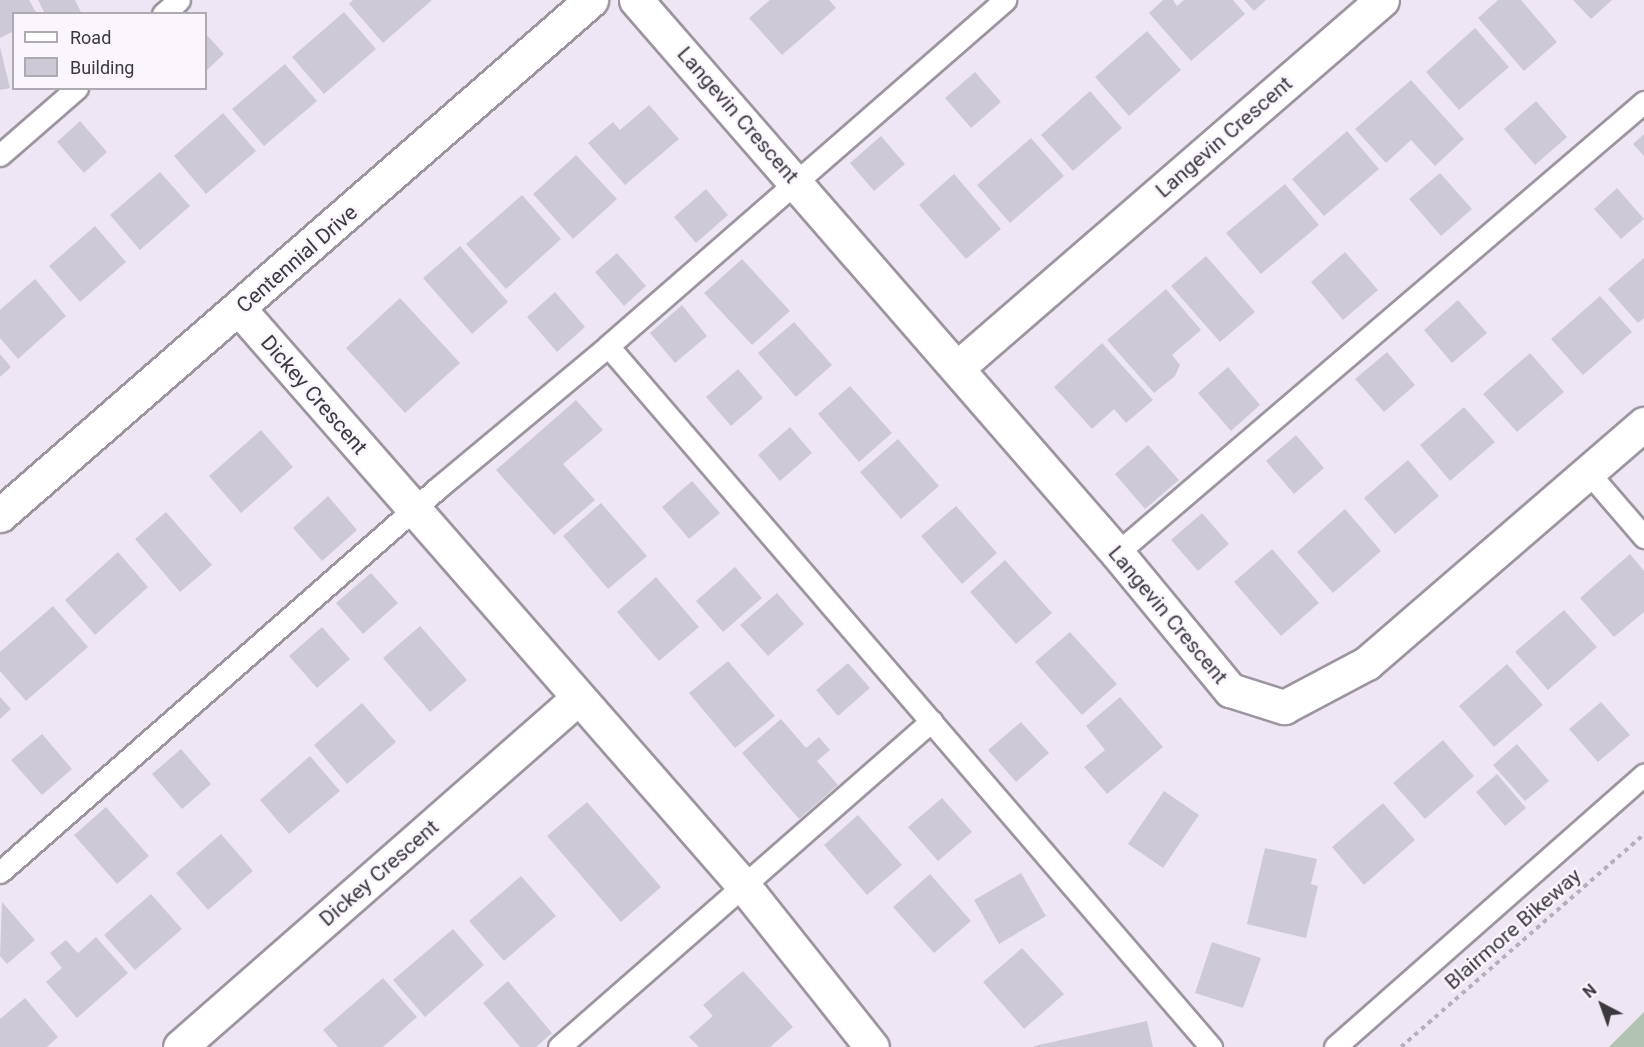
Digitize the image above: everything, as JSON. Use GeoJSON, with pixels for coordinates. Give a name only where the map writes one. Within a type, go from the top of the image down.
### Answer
{"type":"FeatureCollection","features":[{"type":"Feature","properties":{"kind":"street","name":"Centennial Drive"},"geometry":{"type":"LineString","coordinates":[[0,516],[240,310],[591,0]]}},
{"type":"Feature","properties":{"kind":"street","name":"Langevin Crescent"},"geometry":{"type":"LineString","coordinates":[[636,0],[1118,553],[1230,690],[1284,707],[1367,663],[1644,424]]}},
{"type":"Feature","properties":{"kind":"street","name":"Langevin Crescent"},"geometry":{"type":"LineString","coordinates":[[957,368],[1382,0]]}},
{"type":"Feature","properties":{"kind":"street","name":"Dickey Crescent"},"geometry":{"type":"LineString","coordinates":[[240,310],[743,885],[872,1047]]}},
{"type":"Feature","properties":{"kind":"street","name":"Dickey Crescent"},"geometry":{"type":"LineString","coordinates":[[180,1047],[578,698]]}},
{"type":"Feature","properties":{"kind":"lane"},"geometry":{"type":"LineString","coordinates":[[166,12],[179,0]]}},
{"type":"Feature","properties":{"kind":"lane"},"geometry":{"type":"LineString","coordinates":[[0,872],[414,510],[608,346],[1005,0]]}},
{"type":"Feature","properties":{"kind":"lane"},"geometry":{"type":"LineString","coordinates":[[0,155],[75,90]]}},
{"type":"Feature","properties":{"kind":"lane"},"geometry":{"type":"LineString","coordinates":[[1118,553],[1644,102]]}},
{"type":"Feature","properties":{"kind":"lane"},"geometry":{"type":"LineString","coordinates":[[608,346],[1212,1047]]}},
{"type":"Feature","properties":{"kind":"lane"},"geometry":{"type":"LineString","coordinates":[[1588,472],[1644,537]]}},
{"type":"Feature","properties":{"kind":"lane"},"geometry":{"type":"LineString","coordinates":[[559,1047],[931,722]]}},
{"type":"Feature","properties":{"kind":"lane"},"geometry":{"type":"LineString","coordinates":[[1335,1047],[1644,775]]}},
{"type":"Feature","properties":{"kind":"path","name":"Blairmore Bikeway"},"geometry":{"type":"LineString","coordinates":[[1401,1047],[1644,834]]}},
{"type":"Feature","properties":{"kind":"green space"},"geometry":{"type":"Polygon","coordinates":[[[1644,1012],[1644,1047],[1609,1047],[1644,1012]]]}},
{"type":"Feature","properties":{"kind":"building"},"geometry":{"type":"Polygon","coordinates":[[[0,0],[29,0],[36,12],[12,12],[12,32],[0,38],[0,0]]]}},
{"type":"Feature","properties":{"kind":"building"},"geometry":{"type":"Polygon","coordinates":[[[38,0],[75,0],[81,12],[44,12],[38,0]]]}},
{"type":"Feature","properties":{"kind":"building"},"geometry":{"type":"Polygon","coordinates":[[[353,0],[432,0],[383,43],[349,4],[353,0]]]}},
{"type":"Feature","properties":{"kind":"building"},"geometry":{"type":"Polygon","coordinates":[[[770,0],[829,0],[836,8],[782,55],[749,18],[770,0]]]}},
{"type":"Feature","properties":{"kind":"building"},"geometry":{"type":"Polygon","coordinates":[[[1163,0],[1173,0],[1177,6],[1184,0],[1233,0],[1245,14],[1191,61],[1149,13],[1163,0]]]}},
{"type":"Feature","properties":{"kind":"building"},"geometry":{"type":"Polygon","coordinates":[[[1244,0],[1266,0],[1254,11],[1244,0]]]}},
{"type":"Feature","properties":{"kind":"building"},"geometry":{"type":"Polygon","coordinates":[[[1498,0],[1521,0],[1557,42],[1524,71],[1478,18],[1498,0]]]}},
{"type":"Feature","properties":{"kind":"building"},"geometry":{"type":"Polygon","coordinates":[[[1573,0],[1612,0],[1591,19],[1573,0]]]}},
{"type":"Feature","properties":{"kind":"building"},"geometry":{"type":"Polygon","coordinates":[[[344,12],[376,49],[324,94],[292,57],[344,12]]]}},
{"type":"Feature","properties":{"kind":"building"},"geometry":{"type":"Polygon","coordinates":[[[1475,28],[1509,67],[1459,110],[1426,72],[1475,28]]]}},
{"type":"Feature","properties":{"kind":"building"},"geometry":{"type":"Polygon","coordinates":[[[1147,31],[1181,70],[1129,116],[1095,77],[1147,31]]]}},
{"type":"Feature","properties":{"kind":"building"},"geometry":{"type":"Polygon","coordinates":[[[207,35],[224,54],[207,70],[207,35]]]}},
{"type":"Feature","properties":{"kind":"building"},"geometry":{"type":"Polygon","coordinates":[[[0,47],[10,88],[0,90],[0,47]]]}},
{"type":"Feature","properties":{"kind":"building"},"geometry":{"type":"Polygon","coordinates":[[[285,64],[317,101],[264,146],[232,109],[285,64]]]}},
{"type":"Feature","properties":{"kind":"building"},"geometry":{"type":"Polygon","coordinates":[[[975,72],[1001,102],[971,128],[945,98],[975,72]]]}},
{"type":"Feature","properties":{"kind":"building"},"geometry":{"type":"Polygon","coordinates":[[[1411,80],[1464,139],[1435,166],[1411,140],[1386,163],[1355,129],[1411,80]]]}},
{"type":"Feature","properties":{"kind":"building"},"geometry":{"type":"Polygon","coordinates":[[[1090,91],[1122,128],[1073,171],[1041,135],[1090,91]]]}},
{"type":"Feature","properties":{"kind":"building"},"geometry":{"type":"Polygon","coordinates":[[[1536,101],[1567,137],[1535,165],[1504,129],[1536,101]]]}},
{"type":"Feature","properties":{"kind":"building"},"geometry":{"type":"Polygon","coordinates":[[[649,105],[679,139],[625,185],[588,143],[613,122],[620,130],[649,105]]]}},
{"type":"Feature","properties":{"kind":"building"},"geometry":{"type":"Polygon","coordinates":[[[223,113],[256,151],[206,194],[174,156],[223,113]]]}},
{"type":"Feature","properties":{"kind":"building"},"geometry":{"type":"Polygon","coordinates":[[[80,121],[107,152],[84,173],[57,142],[80,121]]]}},
{"type":"Feature","properties":{"kind":"building"},"geometry":{"type":"Polygon","coordinates":[[[1347,131],[1379,169],[1324,216],[1292,179],[1347,131]]]}},
{"type":"Feature","properties":{"kind":"building"},"geometry":{"type":"Polygon","coordinates":[[[1644,134],[1644,156],[1633,144],[1644,134]]]}},
{"type":"Feature","properties":{"kind":"building"},"geometry":{"type":"Polygon","coordinates":[[[881,136],[905,164],[874,191],[850,163],[881,136]]]}},
{"type":"Feature","properties":{"kind":"building"},"geometry":{"type":"Polygon","coordinates":[[[1031,138],[1064,176],[1010,223],[977,185],[1031,138]]]}},
{"type":"Feature","properties":{"kind":"building"},"geometry":{"type":"Polygon","coordinates":[[[576,155],[617,199],[573,239],[533,194],[576,155]]]}},
{"type":"Feature","properties":{"kind":"building"},"geometry":{"type":"Polygon","coordinates":[[[160,172],[190,206],[140,250],[110,215],[160,172]]]}},
{"type":"Feature","properties":{"kind":"building"},"geometry":{"type":"Polygon","coordinates":[[[1440,173],[1472,209],[1441,236],[1409,199],[1440,173]]]}},
{"type":"Feature","properties":{"kind":"building"},"geometry":{"type":"Polygon","coordinates":[[[954,174],[1001,229],[966,259],[919,205],[954,174]]]}},
{"type":"Feature","properties":{"kind":"building"},"geometry":{"type":"Polygon","coordinates":[[[1285,184],[1319,225],[1261,274],[1226,233],[1285,184]]]}},
{"type":"Feature","properties":{"kind":"building"},"geometry":{"type":"Polygon","coordinates":[[[1617,188],[1644,219],[1621,239],[1594,209],[1617,188]]]}},
{"type":"Feature","properties":{"kind":"building"},"geometry":{"type":"Polygon","coordinates":[[[706,189],[728,215],[696,243],[674,217],[706,189]]]}},
{"type":"Feature","properties":{"kind":"building"},"geometry":{"type":"Polygon","coordinates":[[[522,195],[561,239],[506,289],[466,244],[522,195]]]}},
{"type":"Feature","properties":{"kind":"building"},"geometry":{"type":"Polygon","coordinates":[[[95,226],[126,262],[80,302],[49,266],[95,226]]]}},
{"type":"Feature","properties":{"kind":"building"},"geometry":{"type":"Polygon","coordinates":[[[460,246],[508,302],[472,334],[423,278],[460,246]]]}},
{"type":"Feature","properties":{"kind":"building"},"geometry":{"type":"Polygon","coordinates":[[[1345,252],[1378,290],[1343,320],[1311,282],[1345,252]]]}},
{"type":"Feature","properties":{"kind":"building"},"geometry":{"type":"Polygon","coordinates":[[[617,253],[646,286],[624,306],[595,272],[617,253]]]}},
{"type":"Feature","properties":{"kind":"building"},"geometry":{"type":"Polygon","coordinates":[[[1206,256],[1255,312],[1220,342],[1171,286],[1206,256]]]}},
{"type":"Feature","properties":{"kind":"building"},"geometry":{"type":"Polygon","coordinates":[[[1644,258],[1644,318],[1638,323],[1608,289],[1644,258]]]}},
{"type":"Feature","properties":{"kind":"building"},"geometry":{"type":"Polygon","coordinates":[[[742,259],[790,311],[752,345],[704,293],[742,259]]]}},
{"type":"Feature","properties":{"kind":"building"},"geometry":{"type":"Polygon","coordinates":[[[35,279],[66,316],[18,359],[0,338],[0,310],[35,279]]]}},
{"type":"Feature","properties":{"kind":"building"},"geometry":{"type":"Polygon","coordinates":[[[1166,289],[1201,330],[1172,355],[1180,365],[1175,376],[1154,393],[1107,340],[1166,289]]]}},
{"type":"Feature","properties":{"kind":"building"},"geometry":{"type":"Polygon","coordinates":[[[555,292],[585,327],[557,352],[527,317],[555,292]]]}},
{"type":"Feature","properties":{"kind":"building"},"geometry":{"type":"Polygon","coordinates":[[[1600,296],[1632,332],[1583,375],[1551,339],[1600,296]]]}},
{"type":"Feature","properties":{"kind":"building"},"geometry":{"type":"Polygon","coordinates":[[[400,298],[460,363],[405,413],[346,348],[400,298]]]}},
{"type":"Feature","properties":{"kind":"building"},"geometry":{"type":"Polygon","coordinates":[[[1458,300],[1487,333],[1452,363],[1424,330],[1458,300]]]}},
{"type":"Feature","properties":{"kind":"building"},"geometry":{"type":"Polygon","coordinates":[[[682,305],[707,336],[675,363],[650,333],[682,305]]]}},
{"type":"Feature","properties":{"kind":"building"},"geometry":{"type":"Polygon","coordinates":[[[794,322],[832,365],[796,397],[758,353],[794,322]]]}},
{"type":"Feature","properties":{"kind":"building"},"geometry":{"type":"Polygon","coordinates":[[[1102,343],[1153,400],[1126,423],[1114,409],[1092,429],[1054,387],[1102,343]]]}},
{"type":"Feature","properties":{"kind":"building"},"geometry":{"type":"Polygon","coordinates":[[[1387,352],[1415,385],[1384,412],[1355,379],[1387,352]]]}},
{"type":"Feature","properties":{"kind":"building"},"geometry":{"type":"Polygon","coordinates":[[[1530,353],[1564,392],[1517,432],[1483,394],[1530,353]]]}},
{"type":"Feature","properties":{"kind":"building"},"geometry":{"type":"Polygon","coordinates":[[[0,354],[11,367],[0,377],[0,354]]]}},
{"type":"Feature","properties":{"kind":"building"},"geometry":{"type":"Polygon","coordinates":[[[1228,367],[1260,405],[1231,431],[1198,393],[1228,367]]]}},
{"type":"Feature","properties":{"kind":"building"},"geometry":{"type":"Polygon","coordinates":[[[738,369],[763,398],[731,426],[706,397],[738,369]]]}},
{"type":"Feature","properties":{"kind":"building"},"geometry":{"type":"Polygon","coordinates":[[[850,386],[892,433],[859,462],[818,414],[850,386]]]}},
{"type":"Feature","properties":{"kind":"building"},"geometry":{"type":"Polygon","coordinates":[[[576,400],[603,430],[563,464],[595,500],[554,535],[496,470],[576,400]]]}},
{"type":"Feature","properties":{"kind":"building"},"geometry":{"type":"Polygon","coordinates":[[[1464,407],[1495,442],[1450,481],[1420,445],[1464,407]]]}},
{"type":"Feature","properties":{"kind":"building"},"geometry":{"type":"Polygon","coordinates":[[[790,427],[812,453],[780,481],[758,455],[790,427]]]}},
{"type":"Feature","properties":{"kind":"building"},"geometry":{"type":"Polygon","coordinates":[[[261,430],[293,467],[241,513],[209,476],[261,430]]]}},
{"type":"Feature","properties":{"kind":"building"},"geometry":{"type":"Polygon","coordinates":[[[1296,435],[1324,468],[1294,494],[1266,461],[1296,435]]]}},
{"type":"Feature","properties":{"kind":"building"},"geometry":{"type":"Polygon","coordinates":[[[898,439],[939,486],[901,519],[860,472],[898,439]]]}},
{"type":"Feature","properties":{"kind":"building"},"geometry":{"type":"Polygon","coordinates":[[[1148,445],[1179,480],[1145,509],[1115,474],[1148,445]]]}},
{"type":"Feature","properties":{"kind":"building"},"geometry":{"type":"Polygon","coordinates":[[[1408,460],[1439,496],[1395,534],[1364,498],[1408,460]]]}},
{"type":"Feature","properties":{"kind":"building"},"geometry":{"type":"Polygon","coordinates":[[[692,481],[720,513],[689,539],[662,507],[692,481]]]}},
{"type":"Feature","properties":{"kind":"building"},"geometry":{"type":"Polygon","coordinates":[[[328,496],[357,530],[322,561],[293,528],[328,496]]]}},
{"type":"Feature","properties":{"kind":"building"},"geometry":{"type":"Polygon","coordinates":[[[601,503],[647,556],[608,589],[563,536],[601,503]]]}},
{"type":"Feature","properties":{"kind":"building"},"geometry":{"type":"Polygon","coordinates":[[[956,506],[997,553],[962,584],[921,536],[956,506]]]}},
{"type":"Feature","properties":{"kind":"building"},"geometry":{"type":"Polygon","coordinates":[[[1345,509],[1381,551],[1333,593],[1297,552],[1345,509]]]}},
{"type":"Feature","properties":{"kind":"building"},"geometry":{"type":"Polygon","coordinates":[[[166,512],[212,565],[180,592],[135,539],[166,512]]]}},
{"type":"Feature","properties":{"kind":"building"},"geometry":{"type":"Polygon","coordinates":[[[1202,513],[1229,544],[1198,571],[1171,540],[1202,513]]]}},
{"type":"Feature","properties":{"kind":"building"},"geometry":{"type":"Polygon","coordinates":[[[1272,549],[1319,603],[1281,636],[1234,582],[1272,549]]]}},
{"type":"Feature","properties":{"kind":"building"},"geometry":{"type":"Polygon","coordinates":[[[118,552],[148,587],[95,635],[65,600],[118,552]]]}},
{"type":"Feature","properties":{"kind":"building"},"geometry":{"type":"Polygon","coordinates":[[[1630,554],[1644,571],[1644,612],[1614,637],[1580,598],[1630,554]]]}},
{"type":"Feature","properties":{"kind":"building"},"geometry":{"type":"Polygon","coordinates":[[[1005,560],[1052,613],[1016,644],[970,592],[1005,560]]]}},
{"type":"Feature","properties":{"kind":"building"},"geometry":{"type":"Polygon","coordinates":[[[735,567],[762,598],[723,632],[696,601],[735,567]]]}},
{"type":"Feature","properties":{"kind":"building"},"geometry":{"type":"Polygon","coordinates":[[[371,573],[398,603],[363,634],[336,603],[371,573]]]}},
{"type":"Feature","properties":{"kind":"building"},"geometry":{"type":"Polygon","coordinates":[[[656,577],[699,627],[659,661],[617,612],[656,577]]]}},
{"type":"Feature","properties":{"kind":"building"},"geometry":{"type":"Polygon","coordinates":[[[777,593],[804,624],[768,656],[740,625],[777,593]]]}},
{"type":"Feature","properties":{"kind":"building"},"geometry":{"type":"Polygon","coordinates":[[[53,606],[88,647],[26,701],[0,671],[0,652],[53,606]]]}},
{"type":"Feature","properties":{"kind":"building"},"geometry":{"type":"Polygon","coordinates":[[[1564,610],[1597,647],[1548,690],[1515,652],[1564,610]]]}},
{"type":"Feature","properties":{"kind":"building"},"geometry":{"type":"Polygon","coordinates":[[[420,626],[467,680],[430,712],[383,658],[420,626]]]}},
{"type":"Feature","properties":{"kind":"building"},"geometry":{"type":"Polygon","coordinates":[[[322,627],[350,659],[317,688],[289,656],[322,627]]]}},
{"type":"Feature","properties":{"kind":"building"},"geometry":{"type":"Polygon","coordinates":[[[1070,632],[1117,684],[1082,715],[1035,662],[1070,632]]]}},
{"type":"Feature","properties":{"kind":"building"},"geometry":{"type":"Polygon","coordinates":[[[728,661],[775,716],[735,748],[689,693],[728,661]]]}},
{"type":"Feature","properties":{"kind":"building"},"geometry":{"type":"Polygon","coordinates":[[[848,663],[870,688],[838,716],[816,690],[848,663]]]}},
{"type":"Feature","properties":{"kind":"building"},"geometry":{"type":"Polygon","coordinates":[[[1507,664],[1543,705],[1494,747],[1459,706],[1507,664]]]}},
{"type":"Feature","properties":{"kind":"building"},"geometry":{"type":"Polygon","coordinates":[[[0,697],[11,709],[0,719],[0,697]]]}},
{"type":"Feature","properties":{"kind":"building"},"geometry":{"type":"Polygon","coordinates":[[[1120,697],[1163,747],[1107,794],[1084,767],[1105,750],[1086,726],[1120,697]]]}},
{"type":"Feature","properties":{"kind":"building"},"geometry":{"type":"Polygon","coordinates":[[[1601,702],[1630,735],[1598,762],[1569,729],[1601,702]]]}},
{"type":"Feature","properties":{"kind":"building"},"geometry":{"type":"Polygon","coordinates":[[[362,703],[396,742],[347,784],[314,745],[362,703]]]}},
{"type":"Feature","properties":{"kind":"building"},"geometry":{"type":"Polygon","coordinates":[[[781,719],[806,748],[819,737],[830,750],[817,761],[838,785],[799,819],[742,753],[781,719]]]}},
{"type":"Feature","properties":{"kind":"building"},"geometry":{"type":"Polygon","coordinates":[[[1021,722],[1049,753],[1016,782],[988,750],[1021,722]]]}},
{"type":"Feature","properties":{"kind":"building"},"geometry":{"type":"Polygon","coordinates":[[[42,734],[72,769],[42,795],[11,760],[42,734]]]}},
{"type":"Feature","properties":{"kind":"building"},"geometry":{"type":"Polygon","coordinates":[[[1443,740],[1474,776],[1425,819],[1393,783],[1443,740]]]}},
{"type":"Feature","properties":{"kind":"building"},"geometry":{"type":"Polygon","coordinates":[[[1517,744],[1549,781],[1525,801],[1493,765],[1517,744]]]}},
{"type":"Feature","properties":{"kind":"building"},"geometry":{"type":"Polygon","coordinates":[[[181,749],[211,784],[182,809],[152,774],[181,749]]]}},
{"type":"Feature","properties":{"kind":"building"},"geometry":{"type":"Polygon","coordinates":[[[310,756],[340,791],[289,834],[260,800],[310,756]]]}},
{"type":"Feature","properties":{"kind":"building"},"geometry":{"type":"Polygon","coordinates":[[[1497,774],[1526,808],[1505,826],[1476,792],[1497,774]]]}},
{"type":"Feature","properties":{"kind":"building"},"geometry":{"type":"Polygon","coordinates":[[[1164,791],[1199,815],[1163,868],[1128,844],[1164,791]]]}},
{"type":"Feature","properties":{"kind":"building"},"geometry":{"type":"Polygon","coordinates":[[[942,798],[972,832],[938,861],[908,827],[942,798]]]}},
{"type":"Feature","properties":{"kind":"building"},"geometry":{"type":"Polygon","coordinates":[[[587,802],[661,887],[621,922],[547,836],[587,802]]]}},
{"type":"Feature","properties":{"kind":"building"},"geometry":{"type":"Polygon","coordinates":[[[1383,803],[1415,840],[1364,885],[1332,847],[1383,803]]]}},
{"type":"Feature","properties":{"kind":"building"},"geometry":{"type":"Polygon","coordinates":[[[106,807],[149,856],[117,884],[74,835],[106,807]]]}},
{"type":"Feature","properties":{"kind":"building"},"geometry":{"type":"Polygon","coordinates":[[[858,815],[902,865],[867,895],[824,845],[858,815]]]}},
{"type":"Feature","properties":{"kind":"building"},"geometry":{"type":"Polygon","coordinates":[[[221,834],[253,871],[208,910],[176,873],[221,834]]]}},
{"type":"Feature","properties":{"kind":"building"},"geometry":{"type":"Polygon","coordinates":[[[1265,848],[1317,859],[1311,884],[1318,886],[1306,938],[1247,924],[1265,848]]]}},
{"type":"Feature","properties":{"kind":"building"},"geometry":{"type":"Polygon","coordinates":[[[1021,873],[1046,916],[999,944],[974,900],[1021,873]]]}},
{"type":"Feature","properties":{"kind":"building"},"geometry":{"type":"Polygon","coordinates":[[[930,874],[971,921],[934,953],[893,907],[930,874]]]}},
{"type":"Feature","properties":{"kind":"building"},"geometry":{"type":"Polygon","coordinates":[[[521,876],[556,916],[504,961],[469,921],[521,876]]]}},
{"type":"Feature","properties":{"kind":"building"},"geometry":{"type":"Polygon","coordinates":[[[151,894],[182,929],[135,970],[104,935],[151,894]]]}},
{"type":"Feature","properties":{"kind":"building"},"geometry":{"type":"Polygon","coordinates":[[[2,902],[35,940],[7,964],[0,956],[2,902]]]}},
{"type":"Feature","properties":{"kind":"building"},"geometry":{"type":"Polygon","coordinates":[[[453,929],[484,965],[425,1017],[393,980],[453,929]]]}},
{"type":"Feature","properties":{"kind":"building"},"geometry":{"type":"Polygon","coordinates":[[[96,937],[128,973],[77,1018],[46,982],[62,968],[50,953],[66,940],[78,953],[96,937]]]}},
{"type":"Feature","properties":{"kind":"building"},"geometry":{"type":"Polygon","coordinates":[[[1212,942],[1261,958],[1243,1008],[1195,993],[1212,942]]]}},
{"type":"Feature","properties":{"kind":"building"},"geometry":{"type":"Polygon","coordinates":[[[1022,948],[1064,994],[1024,1029],[983,982],[1022,948]]]}},
{"type":"Feature","properties":{"kind":"building"},"geometry":{"type":"Polygon","coordinates":[[[743,971],[793,1027],[770,1047],[699,1047],[689,1037],[713,1016],[703,1005],[743,971]]]}},
{"type":"Feature","properties":{"kind":"building"},"geometry":{"type":"Polygon","coordinates":[[[383,978],[417,1017],[383,1047],[338,1047],[323,1030],[383,978]]]}},
{"type":"Feature","properties":{"kind":"building"},"geometry":{"type":"Polygon","coordinates":[[[508,981],[552,1033],[536,1047],[520,1047],[483,1003],[508,981]]]}},
{"type":"Feature","properties":{"kind":"building"},"geometry":{"type":"Polygon","coordinates":[[[25,998],[58,1037],[47,1047],[0,1047],[0,1019],[25,998]]]}},
{"type":"Feature","properties":{"kind":"building"},"geometry":{"type":"Polygon","coordinates":[[[1147,1021],[1153,1047],[1034,1047],[1034,1046],[1147,1021]]]}}]}
